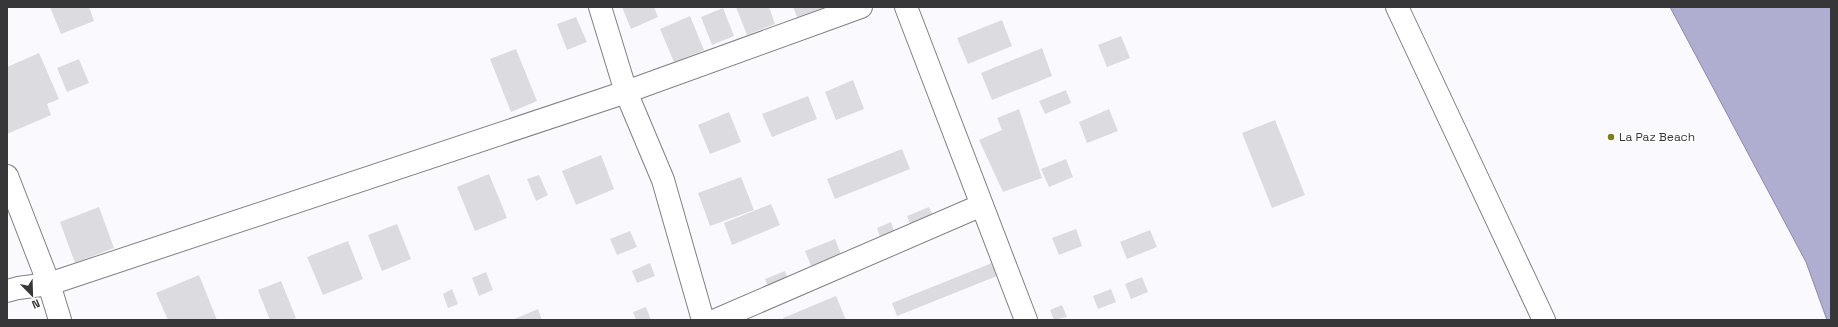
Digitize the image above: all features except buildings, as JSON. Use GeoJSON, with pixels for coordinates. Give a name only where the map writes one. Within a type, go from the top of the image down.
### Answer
{"type":"FeatureCollection","features":[{"type":"Feature","properties":{"kind":"street"},"geometry":{"type":"LineString","coordinates":[[600,7],[626,92],[663,180],[703,320]]}},
{"type":"Feature","properties":{"kind":"street"},"geometry":{"type":"LineString","coordinates":[[7,291],[49,284],[626,92],[862,7]]}},
{"type":"Feature","properties":{"kind":"street"},"geometry":{"type":"LineString","coordinates":[[906,7],[1026,320]]}},
{"type":"Feature","properties":{"kind":"street"},"geometry":{"type":"LineString","coordinates":[[1396,7],[1544,320]]}},
{"type":"Feature","properties":{"kind":"street"},"geometry":{"type":"LineString","coordinates":[[7,176],[49,284],[60,320]]}},
{"type":"Feature","properties":{"kind":"street"},"geometry":{"type":"LineString","coordinates":[[716,320],[982,205]]}},
{"type":"Feature","properties":{"kind":"water"},"geometry":{"type":"Polygon","coordinates":[[[1670,7],[1831,7],[1831,320],[1827,320],[1806,262],[1670,7]]]}},
{"type":"Feature","properties":{"kind":"place","name":"La Paz Beach"},"geometry":{"type":"Point","coordinates":[1611,137]}}]}
